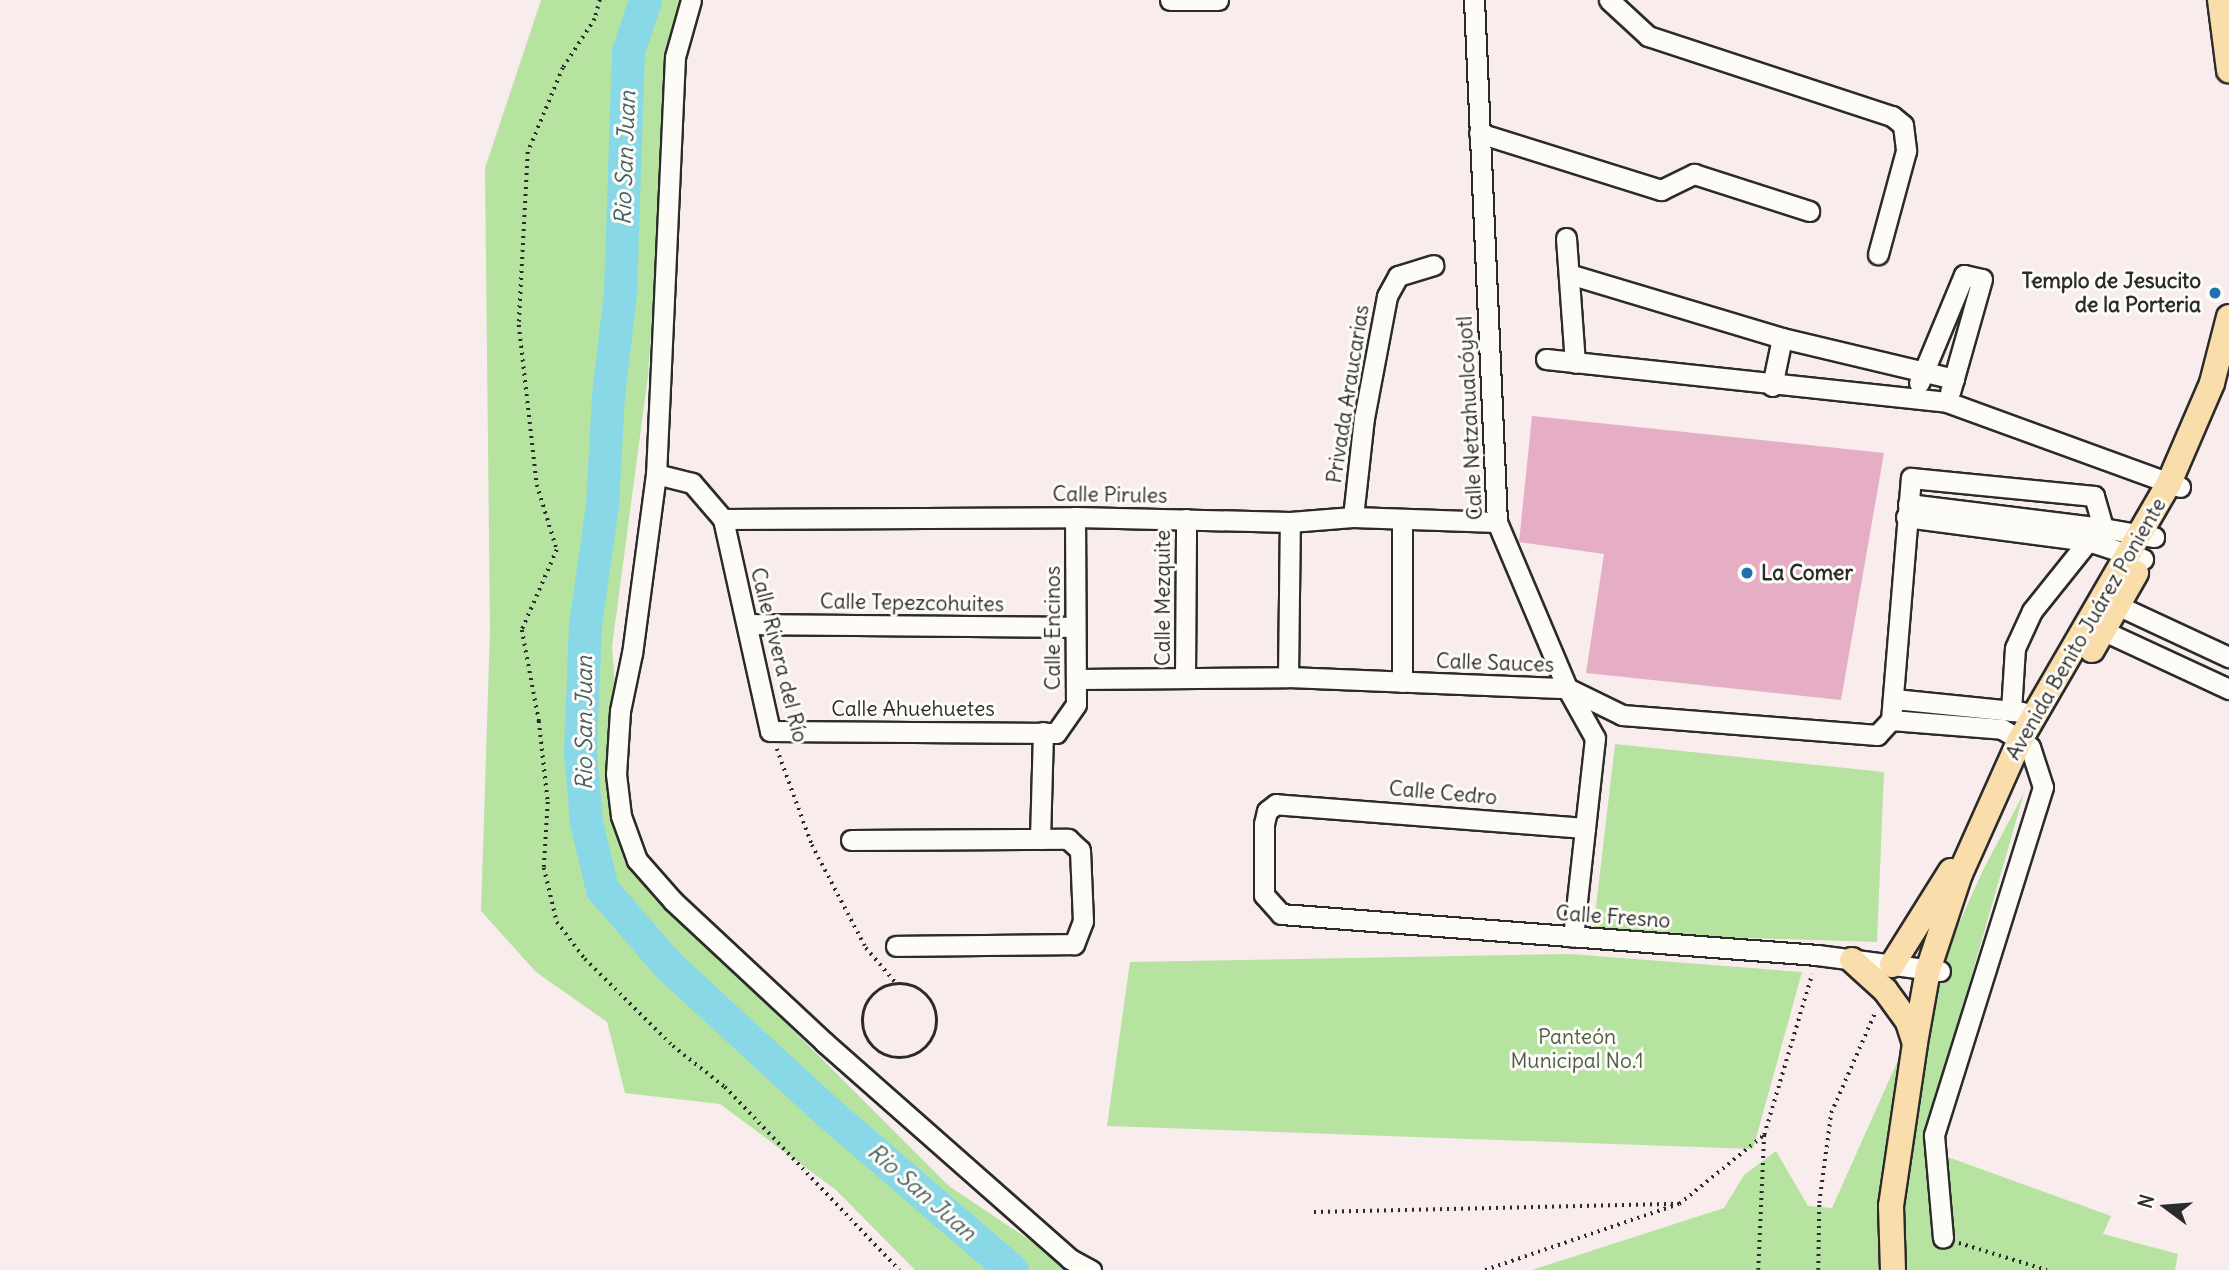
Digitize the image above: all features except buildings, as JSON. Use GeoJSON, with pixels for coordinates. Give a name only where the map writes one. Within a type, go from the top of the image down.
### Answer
{"type":"FeatureCollection","features":[{"type":"Feature","properties":{"kind":"main road"},"geometry":{"type":"LineString","coordinates":[[2220,0],[2229,70]]}},
{"type":"Feature","properties":{"kind":"main road","name":"Avenida Benito Juárez Poniente"},"geometry":{"type":"LineString","coordinates":[[2175,485],[2211,383],[2229,317]]}},
{"type":"Feature","properties":{"kind":"main road","name":"Avenida Benito Juárez Poniente"},"geometry":{"type":"LineString","coordinates":[[1893,1270],[1897,1205],[1915,1043],[1934,970],[1973,847],[2025,744],[2111,603],[2175,485],[2229,376]]}},
{"type":"Feature","properties":{"kind":"main road","name":"Avenida Benito Juárez Poniente"},"geometry":{"type":"LineString","coordinates":[[1904,1270],[1897,1205],[1934,970],[2025,744],[2023,712],[2096,628]]}},
{"type":"Feature","properties":{"kind":"main road"},"geometry":{"type":"LineString","coordinates":[[1892,965],[1952,869],[1973,847]]}},
{"type":"Feature","properties":{"kind":"main road"},"geometry":{"type":"LineString","coordinates":[[1852,960],[1885,990],[1908,1022],[1915,1043]]}},
{"type":"Feature","properties":{"kind":"street"},"geometry":{"type":"LineString","coordinates":[[691,0],[675,57],[656,474],[632,653],[620,711],[616,774],[621,816],[637,860],[673,901],[824,1042],[1070,1259],[1091,1270]]}},
{"type":"Feature","properties":{"kind":"street"},"geometry":{"type":"LineString","coordinates":[[1170,0],[1218,0]]}},
{"type":"Feature","properties":{"kind":"street","name":"Calle Netzahualcóyotl"},"geometry":{"type":"LineString","coordinates":[[1474,0],[1497,522],[1567,688],[1595,738],[1573,937]]}},
{"type":"Feature","properties":{"kind":"street"},"geometry":{"type":"LineString","coordinates":[[1609,0],[1648,36],[1892,116],[1903,125],[1906,151],[1878,254]]}},
{"type":"Feature","properties":{"kind":"street"},"geometry":{"type":"LineString","coordinates":[[1479,133],[1661,190],[1694,174],[1808,211]]}},
{"type":"Feature","properties":{"kind":"street"},"geometry":{"type":"LineString","coordinates":[[1566,237],[1575,363]]}},
{"type":"Feature","properties":{"kind":"street","name":"Privada Araucarias"},"geometry":{"type":"LineString","coordinates":[[1353,517],[1364,418],[1387,296],[1398,276],[1433,265]]}},
{"type":"Feature","properties":{"kind":"street"},"geometry":{"type":"LineString","coordinates":[[1569,274],[1782,338],[1922,374],[1954,379]]}},
{"type":"Feature","properties":{"kind":"street"},"geometry":{"type":"LineString","coordinates":[[1915,398],[1922,374],[1964,275],[1982,279],[1947,402]]}},
{"type":"Feature","properties":{"kind":"street"},"geometry":{"type":"LineString","coordinates":[[1772,386],[1782,338]]}},
{"type":"Feature","properties":{"kind":"street"},"geometry":{"type":"LineString","coordinates":[[1546,359],[1772,386],[1947,402],[2175,485]]}},
{"type":"Feature","properties":{"kind":"street"},"geometry":{"type":"LineString","coordinates":[[656,474],[692,484],[723,519]]}},
{"type":"Feature","properties":{"kind":"street"},"geometry":{"type":"LineString","coordinates":[[1943,1238],[1934,1135],[2043,786],[2025,744],[2002,730],[1891,720],[1911,478],[2094,496],[2103,528]]}},
{"type":"Feature","properties":{"kind":"street"},"geometry":{"type":"LineString","coordinates":[[1907,510],[2103,528],[2141,546]]}},
{"type":"Feature","properties":{"kind":"street"},"geometry":{"type":"LineString","coordinates":[[1907,510],[2088,541],[2141,546]]}},
{"type":"Feature","properties":{"kind":"street","name":"Calle Pirules"},"geometry":{"type":"LineString","coordinates":[[723,519],[1075,517],[1290,522],[1353,517],[1402,522],[1497,522]]}},
{"type":"Feature","properties":{"kind":"street","name":"Calle Encinos"},"geometry":{"type":"LineString","coordinates":[[1049,733],[1076,704],[1075,517]]}},
{"type":"Feature","properties":{"kind":"street","name":"Calle Rivera del Río"},"geometry":{"type":"LineString","coordinates":[[723,519],[750,624],[770,731]]}},
{"type":"Feature","properties":{"kind":"street","name":"Calle Mezquite"},"geometry":{"type":"LineString","coordinates":[[1185,677],[1186,519]]}},
{"type":"Feature","properties":{"kind":"street"},"geometry":{"type":"LineString","coordinates":[[1288,677],[1290,522]]}},
{"type":"Feature","properties":{"kind":"street"},"geometry":{"type":"LineString","coordinates":[[1402,522],[1402,682]]}},
{"type":"Feature","properties":{"kind":"street"},"geometry":{"type":"LineString","coordinates":[[1894,699],[2023,712],[2015,648],[2032,611],[2088,541]]}},
{"type":"Feature","properties":{"kind":"street"},"geometry":{"type":"LineString","coordinates":[[2111,603],[2229,657]]}},
{"type":"Feature","properties":{"kind":"street","name":"Calle Tepezcohuites"},"geometry":{"type":"LineString","coordinates":[[750,624],[1074,628]]}},
{"type":"Feature","properties":{"kind":"street"},"geometry":{"type":"LineString","coordinates":[[2096,628],[2229,689]]}},
{"type":"Feature","properties":{"kind":"street","name":"Calle Sauces"},"geometry":{"type":"LineString","coordinates":[[1077,679],[1288,677],[1567,688],[1622,715],[1877,735],[1891,720]]}},
{"type":"Feature","properties":{"kind":"street","name":"Calle Ahuehuetes"},"geometry":{"type":"LineString","coordinates":[[770,731],[1049,733]]}},
{"type":"Feature","properties":{"kind":"street"},"geometry":{"type":"LineString","coordinates":[[1040,839],[1049,733]]}},
{"type":"Feature","properties":{"kind":"street","name":"Calle Cedro"},"geometry":{"type":"LineString","coordinates":[[1281,914],[1264,895],[1264,824],[1267,811],[1276,804],[1296,803],[1586,828]]}},
{"type":"Feature","properties":{"kind":"street"},"geometry":{"type":"LineString","coordinates":[[851,840],[1068,839],[1080,850],[1083,921],[1074,944],[896,946]]}},
{"type":"Feature","properties":{"kind":"street","name":"Calle Fresno"},"geometry":{"type":"LineString","coordinates":[[1281,914],[1817,955],[1934,970]]}},
{"type":"Feature","properties":{"kind":"path"},"geometry":{"type":"LineString","coordinates":[[600,0],[595,19],[563,68],[528,152],[520,338],[537,485],[557,550],[522,630],[539,720],[548,802],[544,868],[557,922],[585,959],[673,1046],[725,1087],[899,1270]]}},
{"type":"Feature","properties":{"kind":"path","name":"Calle Rivera del Río"},"geometry":{"type":"LineString","coordinates":[[770,731],[813,845],[866,948],[896,983]]}},
{"type":"Feature","properties":{"kind":"path"},"geometry":{"type":"LineString","coordinates":[[1758,1270],[1764,1135],[1817,955]]}},
{"type":"Feature","properties":{"kind":"path"},"geometry":{"type":"LineString","coordinates":[[896,983],[920,989],[930,997],[938,1021],[930,1044],[909,1057],[885,1056],[875,1049],[863,1028],[863,1016],[873,994],[896,983]]}},
{"type":"Feature","properties":{"kind":"path"},"geometry":{"type":"LineString","coordinates":[[1818,1270],[1819,1203],[1831,1113],[1885,990]]}},
{"type":"Feature","properties":{"kind":"path"},"geometry":{"type":"LineString","coordinates":[[1485,1270],[1679,1204],[1764,1135]]}},
{"type":"Feature","properties":{"kind":"path"},"geometry":{"type":"LineString","coordinates":[[1314,1212],[1679,1204]]}},
{"type":"Feature","properties":{"kind":"path"},"geometry":{"type":"LineString","coordinates":[[1943,1238],[2047,1270]]}},
{"type":"Feature","properties":{"kind":"green space"},"geometry":{"type":"Polygon","coordinates":[[[541,0],[686,0],[672,31],[648,376],[612,647],[630,867],[949,1186],[1074,1270],[915,1270],[836,1190],[720,1104],[625,1093],[607,1022],[536,972],[481,911],[490,630],[485,168],[541,0]]]}},
{"type":"Feature","properties":{"kind":"green space"},"geometry":{"type":"Polygon","coordinates":[[[1615,744],[1884,772],[1877,942],[1593,933],[1615,744]]]}},
{"type":"Feature","properties":{"kind":"green space"},"geometry":{"type":"Polygon","coordinates":[[[2024,793],[1926,1135],[1945,1156],[2111,1216],[2103,1234],[2178,1254],[2175,1270],[1532,1270],[1724,1208],[1744,1175],[1776,1151],[1808,1206],[1832,1208],[1983,870],[2024,793]]]}},
{"type":"Feature","properties":{"kind":"green space","name":"Panteón Municipal No.1"},"geometry":{"type":"Polygon","coordinates":[[[1570,954],[1802,972],[1753,1149],[1107,1126],[1130,962],[1570,954]]]}},
{"type":"Feature","properties":{"kind":"waterway","name":"Rio San Juan"},"geometry":{"type":"LineString","coordinates":[[645,0],[628,51],[620,293],[608,395],[602,505],[585,625],[580,752],[586,822],[602,889],[669,966],[828,1112],[1012,1270]]}},
{"type":"Feature","properties":{"kind":"place","name":"Templo de Jesucito de la Porteria"},"geometry":{"type":"Point","coordinates":[2215,293]}},
{"type":"Feature","properties":{"kind":"place","name":"La Comer"},"geometry":{"type":"Point","coordinates":[1747,573]}}]}
